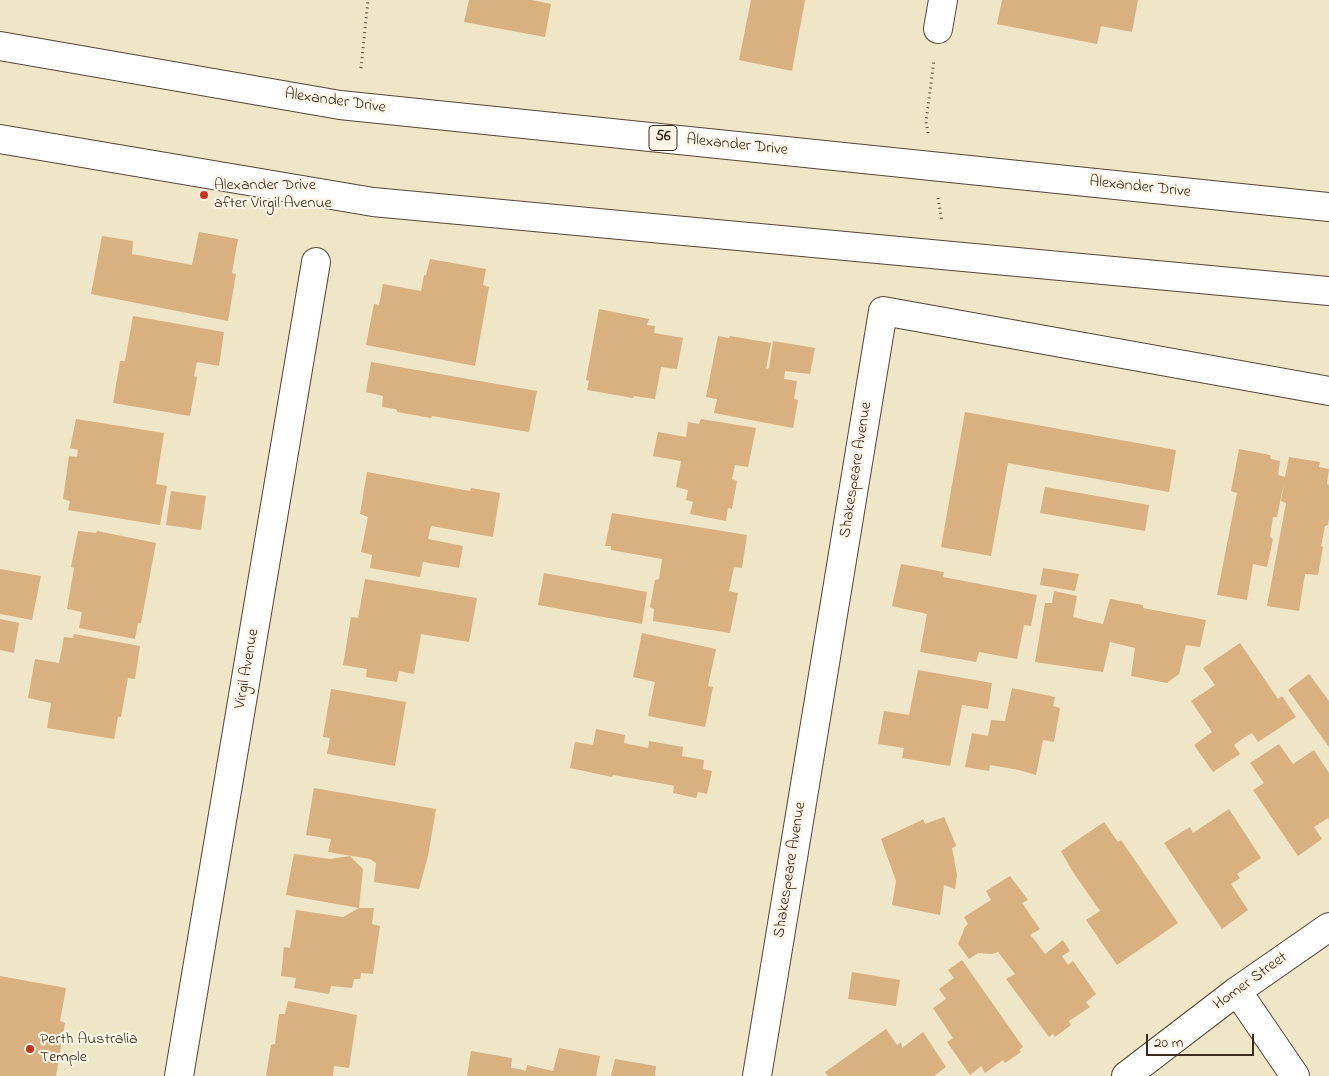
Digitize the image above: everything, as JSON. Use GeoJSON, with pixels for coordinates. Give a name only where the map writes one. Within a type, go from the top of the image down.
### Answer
{"type":"FeatureCollection","features":[{"type":"Feature","properties":{"kind":"main road"},"geometry":{"type":"LineString","coordinates":[[938,29],[943,0]]}},
{"type":"Feature","properties":{"kind":"main road","name":"Alexander Drive"},"geometry":{"type":"LineString","coordinates":[[0,46],[340,105],[1329,207]]}},
{"type":"Feature","properties":{"kind":"main road"},"geometry":{"type":"LineString","coordinates":[[0,139],[373,202],[1329,291]]}},
{"type":"Feature","properties":{"kind":"main road","name":"Virgil Avenue"},"geometry":{"type":"LineString","coordinates":[[179,1076],[316,262]]}},
{"type":"Feature","properties":{"kind":"main road","name":"Shakespeare Avenue"},"geometry":{"type":"LineString","coordinates":[[757,1076],[884,311],[1329,391]]}},
{"type":"Feature","properties":{"kind":"main road","name":"Homer Street"},"geometry":{"type":"LineString","coordinates":[[1126,1076],[1237,991],[1329,927]]}},
{"type":"Feature","properties":{"kind":"main road"},"geometry":{"type":"LineString","coordinates":[[1237,991],[1295,1076]]}},
{"type":"Feature","properties":{"kind":"path"},"geometry":{"type":"LineString","coordinates":[[361,68],[368,0]]}},
{"type":"Feature","properties":{"kind":"path"},"geometry":{"type":"LineString","coordinates":[[926,122],[938,29]]}},
{"type":"Feature","properties":{"kind":"building"},"geometry":{"type":"Polygon","coordinates":[[[469,0],[532,0],[551,4],[545,37],[464,22],[469,0]]]}},
{"type":"Feature","properties":{"kind":"building"},"geometry":{"type":"Polygon","coordinates":[[[751,0],[805,0],[792,71],[739,60],[751,0]]]}},
{"type":"Feature","properties":{"kind":"building"},"geometry":{"type":"Polygon","coordinates":[[[1002,0],[1138,0],[1132,32],[1101,26],[1097,44],[997,24],[1002,0]]]}},
{"type":"Feature","properties":{"kind":"building"},"geometry":{"type":"Polygon","coordinates":[[[199,232],[238,239],[232,273],[236,274],[228,321],[91,294],[102,236],[133,241],[132,254],[192,265],[199,232]]]}},
{"type":"Feature","properties":{"kind":"building"},"geometry":{"type":"Polygon","coordinates":[[[430,259],[486,269],[483,285],[489,287],[475,366],[366,345],[374,304],[379,305],[383,284],[421,291],[430,259]]]}},
{"type":"Feature","properties":{"kind":"building"},"geometry":{"type":"Polygon","coordinates":[[[599,309],[649,319],[647,325],[655,326],[654,333],[683,338],[677,369],[661,367],[655,399],[634,396],[633,398],[587,390],[589,381],[586,380],[599,309]]]}},
{"type":"Feature","properties":{"kind":"building"},"geometry":{"type":"Polygon","coordinates":[[[133,316],[224,332],[219,366],[197,362],[194,376],[197,377],[190,416],[113,403],[120,361],[125,361],[133,316]]]}},
{"type":"Feature","properties":{"kind":"building"},"geometry":{"type":"Polygon","coordinates":[[[718,336],[729,338],[730,336],[771,343],[766,369],[769,368],[773,341],[815,348],[810,374],[785,371],[784,379],[797,381],[794,399],[798,400],[793,428],[714,413],[717,399],[706,397],[718,336]]]}},
{"type":"Feature","properties":{"kind":"building"},"geometry":{"type":"Polygon","coordinates":[[[371,362],[537,391],[529,432],[432,416],[431,418],[397,412],[396,409],[382,407],[383,396],[366,392],[371,362]]]}},
{"type":"Feature","properties":{"kind":"building"},"geometry":{"type":"Polygon","coordinates":[[[965,412],[1176,450],[1169,492],[1008,463],[991,556],[941,547],[965,412]]]}},
{"type":"Feature","properties":{"kind":"building"},"geometry":{"type":"Polygon","coordinates":[[[76,419],[164,433],[156,484],[167,486],[160,525],[68,510],[70,501],[63,499],[69,456],[77,457],[78,450],[70,448],[76,419]]]}},
{"type":"Feature","properties":{"kind":"building"},"geometry":{"type":"Polygon","coordinates":[[[701,419],[756,428],[748,467],[735,465],[732,479],[737,481],[732,509],[728,508],[726,521],[690,514],[693,502],[686,500],[688,490],[676,487],[681,461],[653,456],[658,432],[686,437],[688,422],[699,424],[701,419]]]}},
{"type":"Feature","properties":{"kind":"building"},"geometry":{"type":"Polygon","coordinates":[[[1239,449],[1270,455],[1271,459],[1280,461],[1278,475],[1285,477],[1289,457],[1320,462],[1319,467],[1329,469],[1327,484],[1329,485],[1329,518],[1328,525],[1325,526],[1321,546],[1323,547],[1318,575],[1305,574],[1299,611],[1267,606],[1286,503],[1281,501],[1284,483],[1277,517],[1273,517],[1270,537],[1273,539],[1267,567],[1253,564],[1247,600],[1217,595],[1237,493],[1231,491],[1239,449]]]}},
{"type":"Feature","properties":{"kind":"building"},"geometry":{"type":"Polygon","coordinates":[[[367,472],[470,491],[471,488],[500,493],[493,537],[431,526],[428,539],[463,546],[459,568],[423,562],[420,577],[370,568],[372,555],[361,552],[368,517],[360,514],[367,472]]]}},
{"type":"Feature","properties":{"kind":"building"},"geometry":{"type":"Polygon","coordinates":[[[1045,487],[1149,505],[1145,531],[1040,513],[1045,487]]]}},
{"type":"Feature","properties":{"kind":"building"},"geometry":{"type":"Polygon","coordinates":[[[171,491],[206,496],[201,530],[166,525],[171,491]]]}},
{"type":"Feature","properties":{"kind":"building"},"geometry":{"type":"Polygon","coordinates":[[[612,513],[747,535],[742,568],[734,567],[729,591],[738,593],[730,633],[653,621],[654,609],[650,607],[655,580],[659,579],[662,559],[611,550],[611,546],[605,546],[612,513]]]}},
{"type":"Feature","properties":{"kind":"building"},"geometry":{"type":"Polygon","coordinates":[[[78,531],[96,533],[97,531],[156,543],[141,623],[138,623],[135,639],[79,628],[82,612],[67,609],[74,568],[71,567],[78,531]]]}},
{"type":"Feature","properties":{"kind":"building"},"geometry":{"type":"Polygon","coordinates":[[[901,564],[944,572],[943,577],[1037,595],[1031,626],[1024,625],[1017,659],[979,652],[976,662],[920,652],[927,614],[892,606],[901,564]]]}},
{"type":"Feature","properties":{"kind":"building"},"geometry":{"type":"Polygon","coordinates":[[[1043,568],[1079,574],[1075,591],[1040,585],[1043,568]]]}},
{"type":"Feature","properties":{"kind":"building"},"geometry":{"type":"Polygon","coordinates":[[[0,569],[41,576],[32,620],[0,614],[0,569]]]}},
{"type":"Feature","properties":{"kind":"building"},"geometry":{"type":"Polygon","coordinates":[[[544,573],[647,592],[642,624],[538,605],[544,573]]]}},
{"type":"Feature","properties":{"kind":"building"},"geometry":{"type":"Polygon","coordinates":[[[365,579],[477,598],[469,642],[421,634],[414,674],[399,671],[397,682],[366,677],[367,669],[343,665],[351,617],[358,618],[365,579]]]}},
{"type":"Feature","properties":{"kind":"building"},"geometry":{"type":"Polygon","coordinates":[[[1054,591],[1077,596],[1073,617],[1103,624],[1110,599],[1143,605],[1143,608],[1206,620],[1200,647],[1186,645],[1179,674],[1167,683],[1131,676],[1135,648],[1110,642],[1103,672],[1035,662],[1045,603],[1052,603],[1054,591]]]}},
{"type":"Feature","properties":{"kind":"building"},"geometry":{"type":"Polygon","coordinates":[[[0,619],[19,623],[14,653],[0,650],[0,619]]]}},
{"type":"Feature","properties":{"kind":"building"},"geometry":{"type":"Polygon","coordinates":[[[642,633],[716,649],[708,686],[713,687],[705,727],[648,716],[655,682],[633,677],[642,633]]]}},
{"type":"Feature","properties":{"kind":"building"},"geometry":{"type":"Polygon","coordinates":[[[74,634],[140,646],[135,679],[128,678],[121,717],[118,717],[114,739],[47,728],[51,703],[28,698],[35,659],[59,663],[64,637],[73,638],[74,634]]]}},
{"type":"Feature","properties":{"kind":"building"},"geometry":{"type":"Polygon","coordinates":[[[1240,643],[1278,699],[1282,696],[1296,717],[1258,742],[1252,733],[1242,739],[1234,745],[1240,754],[1213,772],[1194,745],[1212,732],[1191,701],[1215,685],[1203,668],[1240,643]]]}},
{"type":"Feature","properties":{"kind":"building"},"geometry":{"type":"Polygon","coordinates":[[[918,670],[992,683],[988,709],[962,705],[950,766],[902,758],[904,748],[878,744],[884,711],[909,715],[918,670]]]}},
{"type":"Feature","properties":{"kind":"building"},"geometry":{"type":"Polygon","coordinates":[[[1309,674],[1329,701],[1329,747],[1288,690],[1309,674]]]}},
{"type":"Feature","properties":{"kind":"building"},"geometry":{"type":"Polygon","coordinates":[[[1012,688],[1055,697],[1053,706],[1060,708],[1054,742],[1043,740],[1036,775],[990,765],[989,771],[965,767],[972,733],[988,736],[991,720],[1005,721],[1012,688]]]}},
{"type":"Feature","properties":{"kind":"building"},"geometry":{"type":"Polygon","coordinates":[[[331,689],[406,702],[395,766],[327,754],[330,738],[323,737],[331,689]]]}},
{"type":"Feature","properties":{"kind":"building"},"geometry":{"type":"Polygon","coordinates":[[[596,729],[625,735],[624,743],[648,748],[649,741],[683,747],[682,756],[704,760],[703,769],[712,771],[707,794],[698,792],[696,798],[673,793],[674,786],[613,775],[612,777],[570,768],[575,742],[593,745],[596,729]]]}},
{"type":"Feature","properties":{"kind":"building"},"geometry":{"type":"Polygon","coordinates":[[[1279,744],[1293,764],[1314,750],[1329,773],[1329,820],[1328,818],[1314,827],[1322,839],[1298,856],[1253,790],[1264,783],[1250,763],[1279,744]]]}},
{"type":"Feature","properties":{"kind":"building"},"geometry":{"type":"Polygon","coordinates":[[[314,788],[436,809],[428,856],[419,889],[374,882],[376,863],[370,859],[328,852],[331,839],[306,835],[314,788]]]}},
{"type":"Feature","properties":{"kind":"building"},"geometry":{"type":"Polygon","coordinates":[[[1229,809],[1261,858],[1237,874],[1240,878],[1231,884],[1248,910],[1222,929],[1164,843],[1190,827],[1193,833],[1229,809]]]}},
{"type":"Feature","properties":{"kind":"building"},"geometry":{"type":"Polygon","coordinates":[[[944,817],[956,845],[952,848],[957,875],[955,889],[944,885],[940,915],[892,905],[896,881],[881,839],[923,819],[925,824],[944,817]]]}},
{"type":"Feature","properties":{"kind":"building"},"geometry":{"type":"Polygon","coordinates":[[[1104,822],[1118,842],[1121,840],[1178,923],[1117,965],[1086,920],[1100,911],[1061,851],[1104,822]]]}},
{"type":"Feature","properties":{"kind":"building"},"geometry":{"type":"Polygon","coordinates":[[[294,854],[330,859],[350,856],[363,869],[359,908],[286,895],[294,854]]]}},
{"type":"Feature","properties":{"kind":"building"},"geometry":{"type":"Polygon","coordinates":[[[1010,876],[1028,900],[1022,903],[1040,929],[1030,935],[1045,954],[1063,940],[1070,951],[1062,956],[1068,965],[1073,961],[1096,994],[1086,1002],[1090,1007],[1069,1021],[1071,1025],[1055,1037],[1053,1034],[1049,1037],[1006,979],[1015,974],[998,952],[992,954],[978,953],[969,959],[958,944],[968,924],[964,917],[991,900],[986,891],[1010,876]]]}},
{"type":"Feature","properties":{"kind":"building"},"geometry":{"type":"Polygon","coordinates":[[[359,908],[374,908],[372,924],[380,926],[373,974],[361,973],[360,979],[354,979],[352,988],[331,986],[329,994],[294,988],[296,978],[281,976],[284,947],[290,948],[296,910],[343,917],[359,908]]]}},
{"type":"Feature","properties":{"kind":"building"},"geometry":{"type":"Polygon","coordinates":[[[962,960],[1023,1047],[1019,1050],[1021,1052],[1005,1063],[1003,1060],[985,1073],[981,1066],[970,1075],[947,1042],[953,1038],[933,1008],[946,999],[939,989],[954,978],[948,970],[962,960]]]}},
{"type":"Feature","properties":{"kind":"building"},"geometry":{"type":"Polygon","coordinates":[[[852,972],[900,980],[896,1006],[848,999],[852,972]]]}},
{"type":"Feature","properties":{"kind":"building","name":"Perth Australia Temple"},"geometry":{"type":"Polygon","coordinates":[[[0,976],[66,988],[60,1021],[65,1023],[56,1076],[0,1076],[0,976]]]}},
{"type":"Feature","properties":{"kind":"building"},"geometry":{"type":"Polygon","coordinates":[[[288,1001],[357,1015],[349,1068],[334,1066],[333,1076],[266,1076],[271,1045],[275,1044],[279,1014],[285,1014],[288,1001]]]}},
{"type":"Feature","properties":{"kind":"building"},"geometry":{"type":"Polygon","coordinates":[[[886,1029],[897,1045],[901,1042],[902,1048],[923,1032],[946,1067],[934,1076],[828,1076],[825,1072],[886,1029]]]}},
{"type":"Feature","properties":{"kind":"building"},"geometry":{"type":"Polygon","coordinates":[[[559,1048],[600,1056],[596,1076],[467,1076],[471,1051],[512,1058],[511,1068],[526,1071],[527,1065],[553,1071],[559,1048]]]}},
{"type":"Feature","properties":{"kind":"building"},"geometry":{"type":"Polygon","coordinates":[[[615,1059],[656,1066],[655,1076],[611,1076],[615,1059]]]}},
{"type":"Feature","properties":{"kind":"place","name":"Alexander Drive after Virgil Avenue"},"geometry":{"type":"Point","coordinates":[204,195]}},
{"type":"Feature","properties":{"kind":"place","name":"Perth Australia Temple"},"geometry":{"type":"Point","coordinates":[30,1049]}}]}
